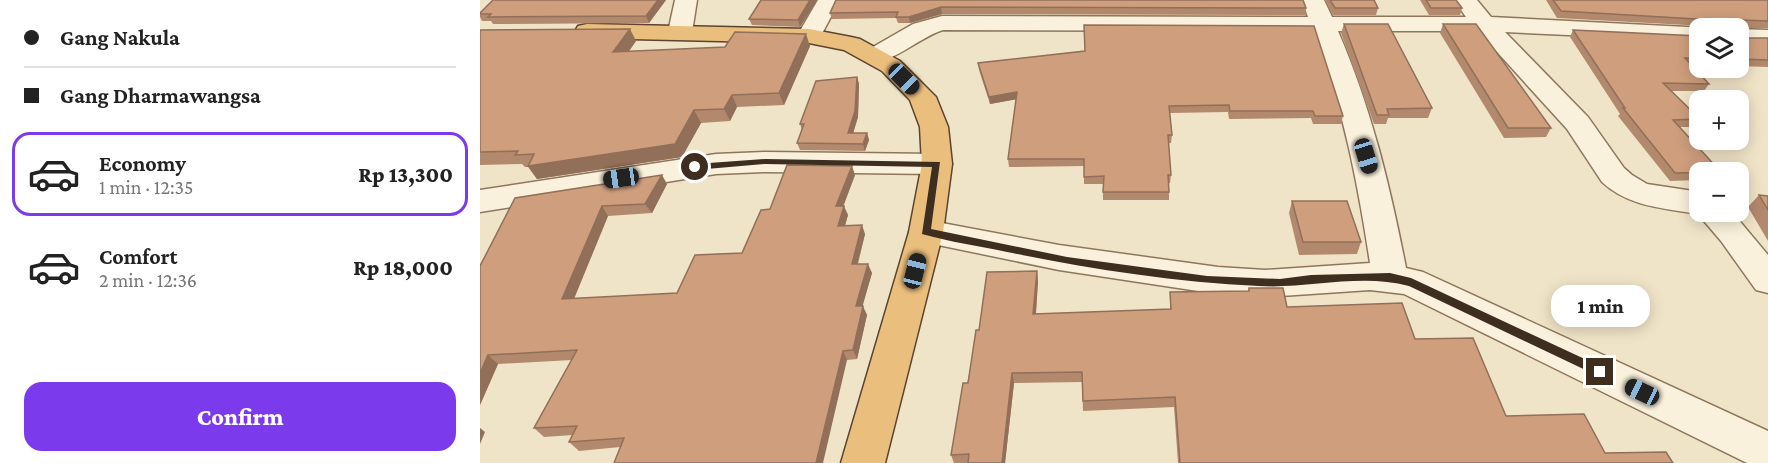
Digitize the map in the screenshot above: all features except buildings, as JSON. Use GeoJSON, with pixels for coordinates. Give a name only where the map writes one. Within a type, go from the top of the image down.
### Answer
{"type":"FeatureCollection","features":[{"type":"Feature","properties":{"kind":"highway"},"geometry":{"type":"LineString","coordinates":[[557,31],[809,36],[851,44],[875,56],[891,66],[922,97],[934,127],[937,165],[926,232],[863,463]]}},
{"type":"Feature","properties":{"kind":"street"},"geometry":{"type":"LineString","coordinates":[[680,32],[686,0]]}},
{"type":"Feature","properties":{"kind":"street"},"geometry":{"type":"LineString","coordinates":[[809,36],[829,0]]}},
{"type":"Feature","properties":{"kind":"street"},"geometry":{"type":"LineString","coordinates":[[1465,0],[1484,24],[1578,123],[1613,175],[1639,193],[1689,200]]}},
{"type":"Feature","properties":{"kind":"street"},"geometry":{"type":"LineString","coordinates":[[1318,12],[1342,70],[1373,178],[1390,277]]}},
{"type":"Feature","properties":{"kind":"street"},"geometry":{"type":"LineString","coordinates":[[875,56],[921,29],[942,23],[1318,12],[1484,24],[1689,33]]}},
{"type":"Feature","properties":{"kind":"street"},"geometry":{"type":"LineString","coordinates":[[1749,36],[1768,37]]}},
{"type":"Feature","properties":{"kind":"street"},"geometry":{"type":"LineString","coordinates":[[480,201],[716,164],[765,162],[937,165]]}},
{"type":"Feature","properties":{"kind":"street"},"geometry":{"type":"LineString","coordinates":[[1723,222],[1768,280]]}},
{"type":"Feature","properties":{"kind":"street"},"geometry":{"type":"LineString","coordinates":[[926,232],[1067,261],[1207,280],[1280,283],[1311,279],[1390,277],[1411,282],[1768,452]]}},
{"type":"Feature","properties":{"kind":"route"},"geometry":{"type":"LineString","coordinates":[[695,167],[765,162],[937,165],[926,232],[1067,261],[1207,280],[1280,283],[1311,279],[1390,277],[1411,282],[1600,372]]}}]}
